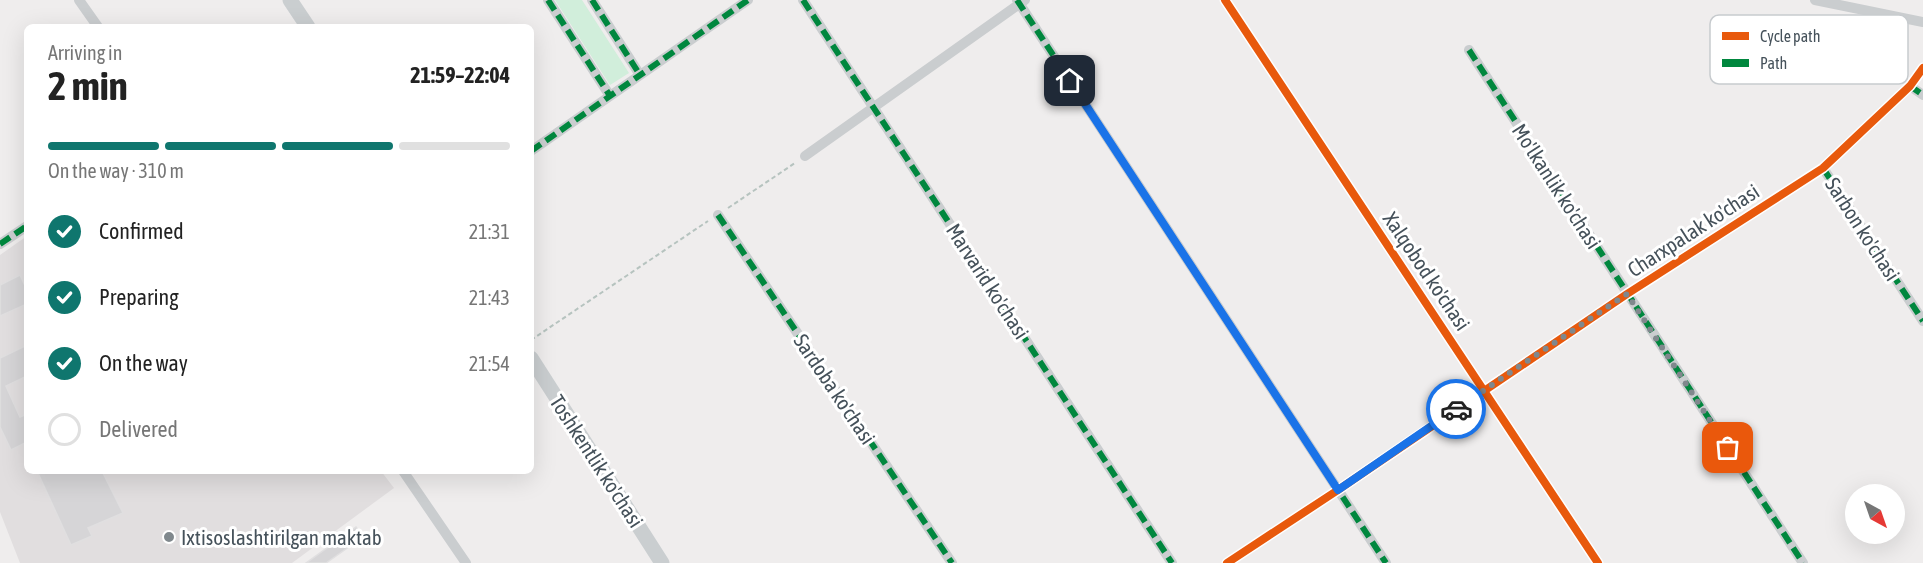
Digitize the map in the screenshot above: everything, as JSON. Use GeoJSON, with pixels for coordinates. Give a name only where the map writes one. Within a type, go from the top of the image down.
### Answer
{"type":"FeatureCollection","features":[{"type":"Feature","properties":{"kind":"main road"},"geometry":{"type":"LineString","coordinates":[[290,0],[306,24]]}},
{"type":"Feature","properties":{"kind":"main road","name":"Toshkentlik ko'chasi"},"geometry":{"type":"LineString","coordinates":[[534,363],[662,563]]}},
{"type":"Feature","properties":{"kind":"street"},"geometry":{"type":"LineString","coordinates":[[79,0],[96,24]]}},
{"type":"Feature","properties":{"kind":"street"},"geometry":{"type":"LineString","coordinates":[[548,0],[610,96]]}},
{"type":"Feature","properties":{"kind":"street"},"geometry":{"type":"LineString","coordinates":[[592,0],[640,75]]}},
{"type":"Feature","properties":{"kind":"street"},"geometry":{"type":"LineString","coordinates":[[534,149],[748,0]]}},
{"type":"Feature","properties":{"kind":"street","name":"Marvarid ko'chasi"},"geometry":{"type":"LineString","coordinates":[[803,0],[1172,563]]}},
{"type":"Feature","properties":{"kind":"street","name":"Xalqobod ko'chasi"},"geometry":{"type":"LineString","coordinates":[[1226,0],[1598,563]]}},
{"type":"Feature","properties":{"kind":"street"},"geometry":{"type":"LineString","coordinates":[[1815,0],[1889,15]]}},
{"type":"Feature","properties":{"kind":"street"},"geometry":{"type":"LineString","coordinates":[[805,156],[1020,1],[1386,563]]}},
{"type":"Feature","properties":{"kind":"street"},"geometry":{"type":"LineString","coordinates":[[1908,19],[1923,22]]}},
{"type":"Feature","properties":{"kind":"street","name":"Mo'lkanlik ko'chasi"},"geometry":{"type":"LineString","coordinates":[[1469,50],[1803,563]]}},
{"type":"Feature","properties":{"kind":"street","name":"Charxpalak ko'chasi"},"geometry":{"type":"LineString","coordinates":[[1227,563],[1627,294],[1823,168],[1910,86],[1923,68]]}},
{"type":"Feature","properties":{"kind":"street"},"geometry":{"type":"LineString","coordinates":[[1910,86],[1923,95]]}},
{"type":"Feature","properties":{"kind":"street","name":"Sarbon ko'chasi"},"geometry":{"type":"LineString","coordinates":[[1823,168],[1923,321]]}},
{"type":"Feature","properties":{"kind":"street","name":"Sardoba ko'chasi"},"geometry":{"type":"LineString","coordinates":[[718,215],[952,563]]}},
{"type":"Feature","properties":{"kind":"street"},"geometry":{"type":"LineString","coordinates":[[0,244],[24,228]]}},
{"type":"Feature","properties":{"kind":"street"},"geometry":{"type":"LineString","coordinates":[[404,474],[466,563]]}},
{"type":"Feature","properties":{"kind":"path"},"geometry":{"type":"LineString","coordinates":[[534,338],[805,156]]}},
{"type":"Feature","properties":{"kind":"shaded area","name":"Ixtisoslashtirilgan maktab"},"geometry":{"type":"Polygon","coordinates":[[[24,238],[24,474],[383,474],[394,488],[292,563],[20,563],[0,512],[0,255],[24,238]]]}},
{"type":"Feature","properties":{"kind":"green space"},"geometry":{"type":"Polygon","coordinates":[[[555,0],[582,0],[629,73],[610,85],[555,0]]]}},
{"type":"Feature","properties":{"kind":"building"},"geometry":{"type":"Polygon","coordinates":[[[20,275],[24,284],[24,305],[0,316],[0,285],[20,275]]]}},
{"type":"Feature","properties":{"kind":"building"},"geometry":{"type":"Polygon","coordinates":[[[24,346],[24,377],[6,386],[20,417],[24,415],[24,444],[11,450],[0,427],[0,358],[24,346]]]}},
{"type":"Feature","properties":{"kind":"building"},"geometry":{"type":"Polygon","coordinates":[[[38,474],[104,474],[123,513],[88,528],[92,536],[71,545],[38,474]]]}},
{"type":"Feature","properties":{"kind":"building"},"geometry":{"type":"Polygon","coordinates":[[[356,527],[363,537],[326,563],[306,563],[356,527]]]}},
{"type":"Feature","properties":{"kind":"marked path"},"geometry":{"type":"LineString","coordinates":[[548,0],[610,96]]}},
{"type":"Feature","properties":{"kind":"marked path"},"geometry":{"type":"LineString","coordinates":[[592,0],[640,75]]}},
{"type":"Feature","properties":{"kind":"marked path"},"geometry":{"type":"LineString","coordinates":[[534,149],[748,0]]}},
{"type":"Feature","properties":{"kind":"marked path"},"geometry":{"type":"LineString","coordinates":[[803,0],[1172,563]]}},
{"type":"Feature","properties":{"kind":"marked path"},"geometry":{"type":"LineString","coordinates":[[1017,0],[1386,563]]}},
{"type":"Feature","properties":{"kind":"marked path"},"geometry":{"type":"LineString","coordinates":[[1469,50],[1803,563]]}},
{"type":"Feature","properties":{"kind":"marked path"},"geometry":{"type":"LineString","coordinates":[[1910,86],[1923,95]]}},
{"type":"Feature","properties":{"kind":"marked path"},"geometry":{"type":"LineString","coordinates":[[1823,168],[1923,321]]}},
{"type":"Feature","properties":{"kind":"marked path"},"geometry":{"type":"LineString","coordinates":[[718,215],[952,563]]}},
{"type":"Feature","properties":{"kind":"marked path"},"geometry":{"type":"LineString","coordinates":[[0,244],[24,228]]}},
{"type":"Feature","properties":{"kind":"cycle path"},"geometry":{"type":"LineString","coordinates":[[1225,0],[1598,563]]}},
{"type":"Feature","properties":{"kind":"cycle path"},"geometry":{"type":"LineString","coordinates":[[1227,563],[1627,294],[1823,168],[1910,86],[1923,68]]}},
{"type":"Feature","properties":{"kind":"way so far"},"geometry":{"type":"LineString","coordinates":[[1456,409],[1627,294],[1728,448]]}},
{"type":"Feature","properties":{"kind":"place","name":"Ixtisoslashtirilgan maktab"},"geometry":{"type":"Point","coordinates":[169,537]}},
{"type":"Feature","properties":{"kind":"route"},"geometry":{"type":"LineString","coordinates":[[1070,81],[1338,490],[1456,409]]}}]}
